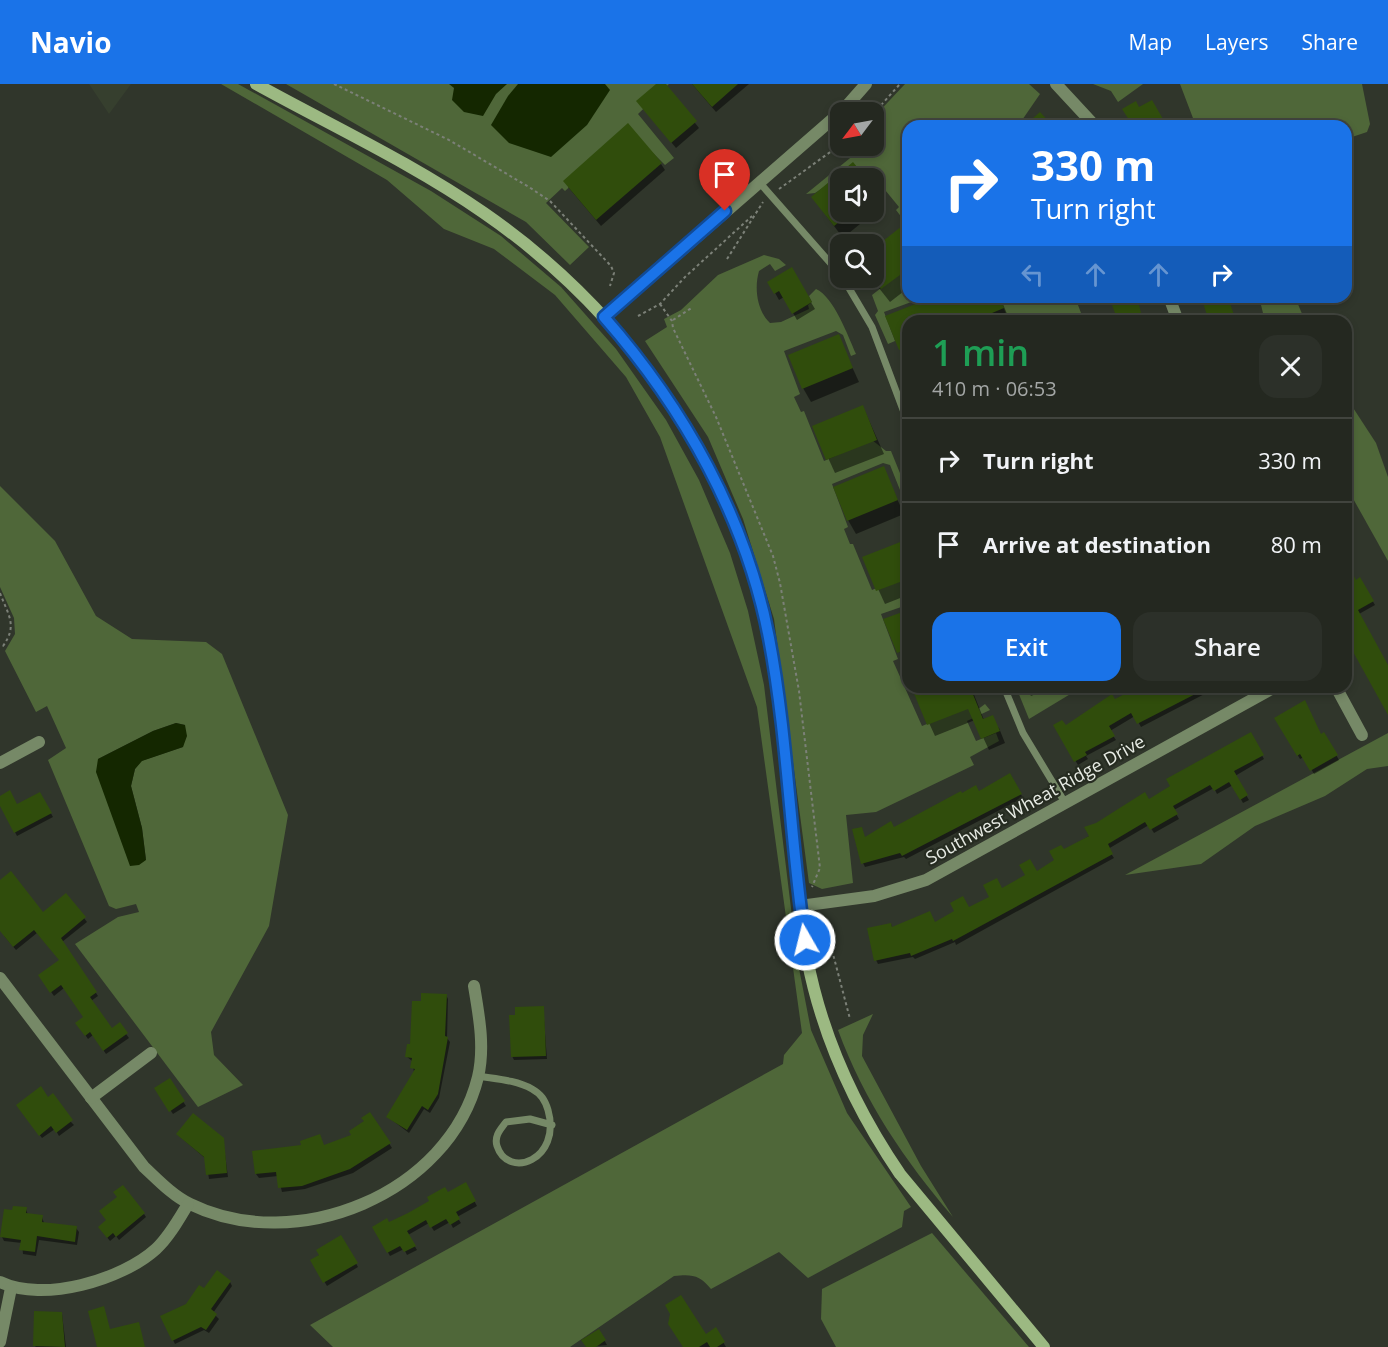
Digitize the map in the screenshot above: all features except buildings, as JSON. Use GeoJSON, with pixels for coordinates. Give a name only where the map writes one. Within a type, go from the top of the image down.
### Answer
{"type":"FeatureCollection","features":[{"type":"Feature","properties":{"kind":"main road"},"geometry":{"type":"LineString","coordinates":[[256,84],[438,184],[482,212],[557,270],[634,351],[692,436],[717,485],[755,583],[768,636],[777,691],[800,906],[813,988],[844,1078],[893,1165],[927,1209],[1044,1347]]}},
{"type":"Feature","properties":{"kind":"street"},"geometry":{"type":"LineString","coordinates":[[604,317],[844,109],[866,84]]}},
{"type":"Feature","properties":{"kind":"street"},"geometry":{"type":"LineString","coordinates":[[1056,84],[1089,120]]}},
{"type":"Feature","properties":{"kind":"street","name":"Southwest Wheat Ridge Drive"},"geometry":{"type":"LineString","coordinates":[[800,906],[874,896],[926,880],[1064,801],[1264,693]]}},
{"type":"Feature","properties":{"kind":"street"},"geometry":{"type":"LineString","coordinates":[[1339,693],[1362,735]]}},
{"type":"Feature","properties":{"kind":"street"},"geometry":{"type":"LineString","coordinates":[[0,763],[39,742]]}},
{"type":"Feature","properties":{"kind":"street"},"geometry":{"type":"LineString","coordinates":[[0,978],[144,1167],[188,1204],[232,1218],[271,1223],[294,1223],[347,1210],[398,1185],[432,1159],[454,1133],[464,1115],[478,1076],[481,1030],[474,986]]}},
{"type":"Feature","properties":{"kind":"street"},"geometry":{"type":"LineString","coordinates":[[91,1098],[151,1053]]}},
{"type":"Feature","properties":{"kind":"street"},"geometry":{"type":"LineString","coordinates":[[0,1342],[6,1285],[56,1288],[74,1286],[131,1267],[157,1248],[188,1204]]}},
{"type":"Feature","properties":{"kind":"lane"},"geometry":{"type":"LineString","coordinates":[[759,182],[830,264]]}},
{"type":"Feature","properties":{"kind":"lane"},"geometry":{"type":"LineString","coordinates":[[848,288],[872,327],[902,407]]}},
{"type":"Feature","properties":{"kind":"lane"},"geometry":{"type":"LineString","coordinates":[[1006,693],[1023,733],[1064,801]]}},
{"type":"Feature","properties":{"kind":"lane"},"geometry":{"type":"LineString","coordinates":[[478,1076],[533,1089],[544,1099],[552,1125],[550,1139],[540,1156],[526,1162],[512,1162],[501,1154],[496,1144],[497,1133],[506,1122],[530,1119],[552,1125]]}},
{"type":"Feature","properties":{"kind":"path"},"geometry":{"type":"LineString","coordinates":[[334,84],[449,140],[550,201],[611,266],[614,273],[610,286]]}},
{"type":"Feature","properties":{"kind":"path"},"geometry":{"type":"LineString","coordinates":[[884,102],[900,84]]}},
{"type":"Feature","properties":{"kind":"path"},"geometry":{"type":"LineString","coordinates":[[638,316],[660,304],[770,196],[830,152]]}},
{"type":"Feature","properties":{"kind":"path"},"geometry":{"type":"LineString","coordinates":[[727,260],[755,219],[752,216]]}},
{"type":"Feature","properties":{"kind":"path"},"geometry":{"type":"LineString","coordinates":[[672,321],[693,307]]}},
{"type":"Feature","properties":{"kind":"path"},"geometry":{"type":"LineString","coordinates":[[0,593],[12,623],[12,634],[3,646],[0,646]]}},
{"type":"Feature","properties":{"kind":"path"},"geometry":{"type":"LineString","coordinates":[[816,919],[827,931],[850,1019]]}},
{"type":"Feature","properties":{"kind":"shaded area"},"geometry":{"type":"Polygon","coordinates":[[[89,84],[131,84],[109,114],[89,84]]]}},
{"type":"Feature","properties":{"kind":"shaded area"},"geometry":{"type":"Polygon","coordinates":[[[221,84],[238,84],[431,191],[501,236],[561,287],[616,349],[666,420],[699,480],[730,553],[748,611],[764,685],[797,958],[811,1030],[847,1113],[911,1207],[904,1211],[902,1227],[808,1278],[779,1252],[711,1289],[695,1277],[674,1276],[570,1347],[333,1347],[310,1325],[783,1064],[784,1055],[802,1033],[757,707],[660,437],[626,377],[555,295],[494,249],[444,229],[387,180],[221,84]]]}},
{"type":"Feature","properties":{"kind":"shaded area"},"geometry":{"type":"Polygon","coordinates":[[[286,84],[669,84],[638,114],[674,158],[665,165],[631,131],[565,191],[562,188],[546,203],[589,247],[570,265],[526,222],[286,84]]]}},
{"type":"Feature","properties":{"kind":"shaded area"},"geometry":{"type":"Polygon","coordinates":[[[449,84],[507,84],[496,94],[483,116],[464,112],[452,100],[454,88],[449,84]]]}},
{"type":"Feature","properties":{"kind":"shaded area"},"geometry":{"type":"Polygon","coordinates":[[[518,84],[605,84],[610,90],[587,125],[551,157],[509,143],[491,125],[518,84]]]}},
{"type":"Feature","properties":{"kind":"shaded area"},"geometry":{"type":"Polygon","coordinates":[[[905,84],[1029,84],[1040,94],[1022,120],[902,120],[902,218],[896,210],[899,207],[884,189],[884,168],[858,168],[856,166],[838,168],[853,156],[884,156],[884,106],[905,84]]]}},
{"type":"Feature","properties":{"kind":"shaded area"},"geometry":{"type":"Polygon","coordinates":[[[1093,84],[1143,84],[1118,102],[1111,91],[1093,84]]]}},
{"type":"Feature","properties":{"kind":"shaded area"},"geometry":{"type":"Polygon","coordinates":[[[1180,84],[1362,84],[1370,124],[1367,132],[1352,137],[1352,120],[1194,120],[1180,84]]]}},
{"type":"Feature","properties":{"kind":"shaded area"},"geometry":{"type":"Polygon","coordinates":[[[830,174],[830,183],[815,193],[806,194],[830,174]]]}},
{"type":"Feature","properties":{"kind":"shaded area"},"geometry":{"type":"Polygon","coordinates":[[[764,255],[779,259],[786,265],[775,271],[770,264],[759,271],[757,285],[759,306],[770,323],[781,322],[809,309],[808,305],[812,302],[809,296],[816,289],[823,293],[834,308],[856,354],[851,356],[843,335],[836,331],[784,351],[800,394],[794,397],[801,412],[804,411],[824,461],[872,440],[886,451],[891,451],[902,478],[902,489],[900,490],[890,465],[883,463],[832,484],[848,527],[844,529],[850,544],[853,544],[872,590],[902,577],[902,607],[881,614],[898,659],[893,661],[902,681],[902,693],[907,693],[922,726],[971,706],[977,710],[985,704],[990,710],[967,721],[976,741],[996,733],[999,741],[970,757],[974,765],[876,812],[846,815],[853,883],[822,889],[809,883],[774,619],[743,519],[708,437],[645,341],[667,327],[664,319],[681,310],[718,275],[764,255]]]}},
{"type":"Feature","properties":{"kind":"shaded area"},"geometry":{"type":"Polygon","coordinates":[[[902,272],[902,303],[909,303],[884,312],[895,341],[888,344],[875,315],[878,311],[872,295],[902,272]]]}},
{"type":"Feature","properties":{"kind":"shaded area"},"geometry":{"type":"Polygon","coordinates":[[[1002,303],[1077,303],[1082,315],[1006,315],[1002,303]]]}},
{"type":"Feature","properties":{"kind":"shaded area"},"geometry":{"type":"Polygon","coordinates":[[[1260,303],[1298,303],[1302,315],[1264,315],[1260,303]]]}},
{"type":"Feature","properties":{"kind":"shaded area"},"geometry":{"type":"Polygon","coordinates":[[[1352,406],[1376,443],[1388,477],[1388,561],[1352,497],[1352,406]]]}},
{"type":"Feature","properties":{"kind":"shaded area"},"geometry":{"type":"Polygon","coordinates":[[[0,486],[55,541],[96,616],[132,639],[206,642],[222,654],[288,815],[269,926],[211,1032],[214,1055],[243,1085],[198,1107],[75,944],[118,917],[139,912],[136,904],[116,909],[109,906],[48,760],[66,748],[47,706],[36,712],[5,651],[15,634],[14,618],[0,587],[0,486]],[[176,723],[153,731],[98,759],[146,860],[142,828],[131,786],[135,769],[141,761],[183,747],[185,725],[176,723]]]}},
{"type":"Feature","properties":{"kind":"shaded area"},"geometry":{"type":"Polygon","coordinates":[[[1018,693],[1072,693],[1029,719],[1018,693]]]}},
{"type":"Feature","properties":{"kind":"shaded area"},"geometry":{"type":"Polygon","coordinates":[[[176,723],[185,725],[187,736],[183,747],[142,761],[135,769],[131,786],[142,828],[146,860],[139,865],[130,866],[96,772],[98,759],[153,731],[176,723]]]}},
{"type":"Feature","properties":{"kind":"shaded area"},"geometry":{"type":"Polygon","coordinates":[[[1388,733],[1388,766],[1367,769],[1325,796],[1255,826],[1201,864],[1125,875],[1388,733]]]}},
{"type":"Feature","properties":{"kind":"shaded area"},"geometry":{"type":"Polygon","coordinates":[[[873,1014],[863,1035],[862,1056],[921,1166],[953,1217],[918,1174],[887,1129],[848,1056],[838,1030],[873,1014]]]}},
{"type":"Feature","properties":{"kind":"shaded area"},"geometry":{"type":"Polygon","coordinates":[[[932,1233],[1029,1347],[836,1347],[821,1319],[822,1289],[932,1233]]]}},
{"type":"Feature","properties":{"kind":"route"},"geometry":{"type":"LineString","coordinates":[[725,211],[604,317],[634,351],[692,436],[717,485],[755,583],[768,636],[777,691],[805,940]]}}]}
